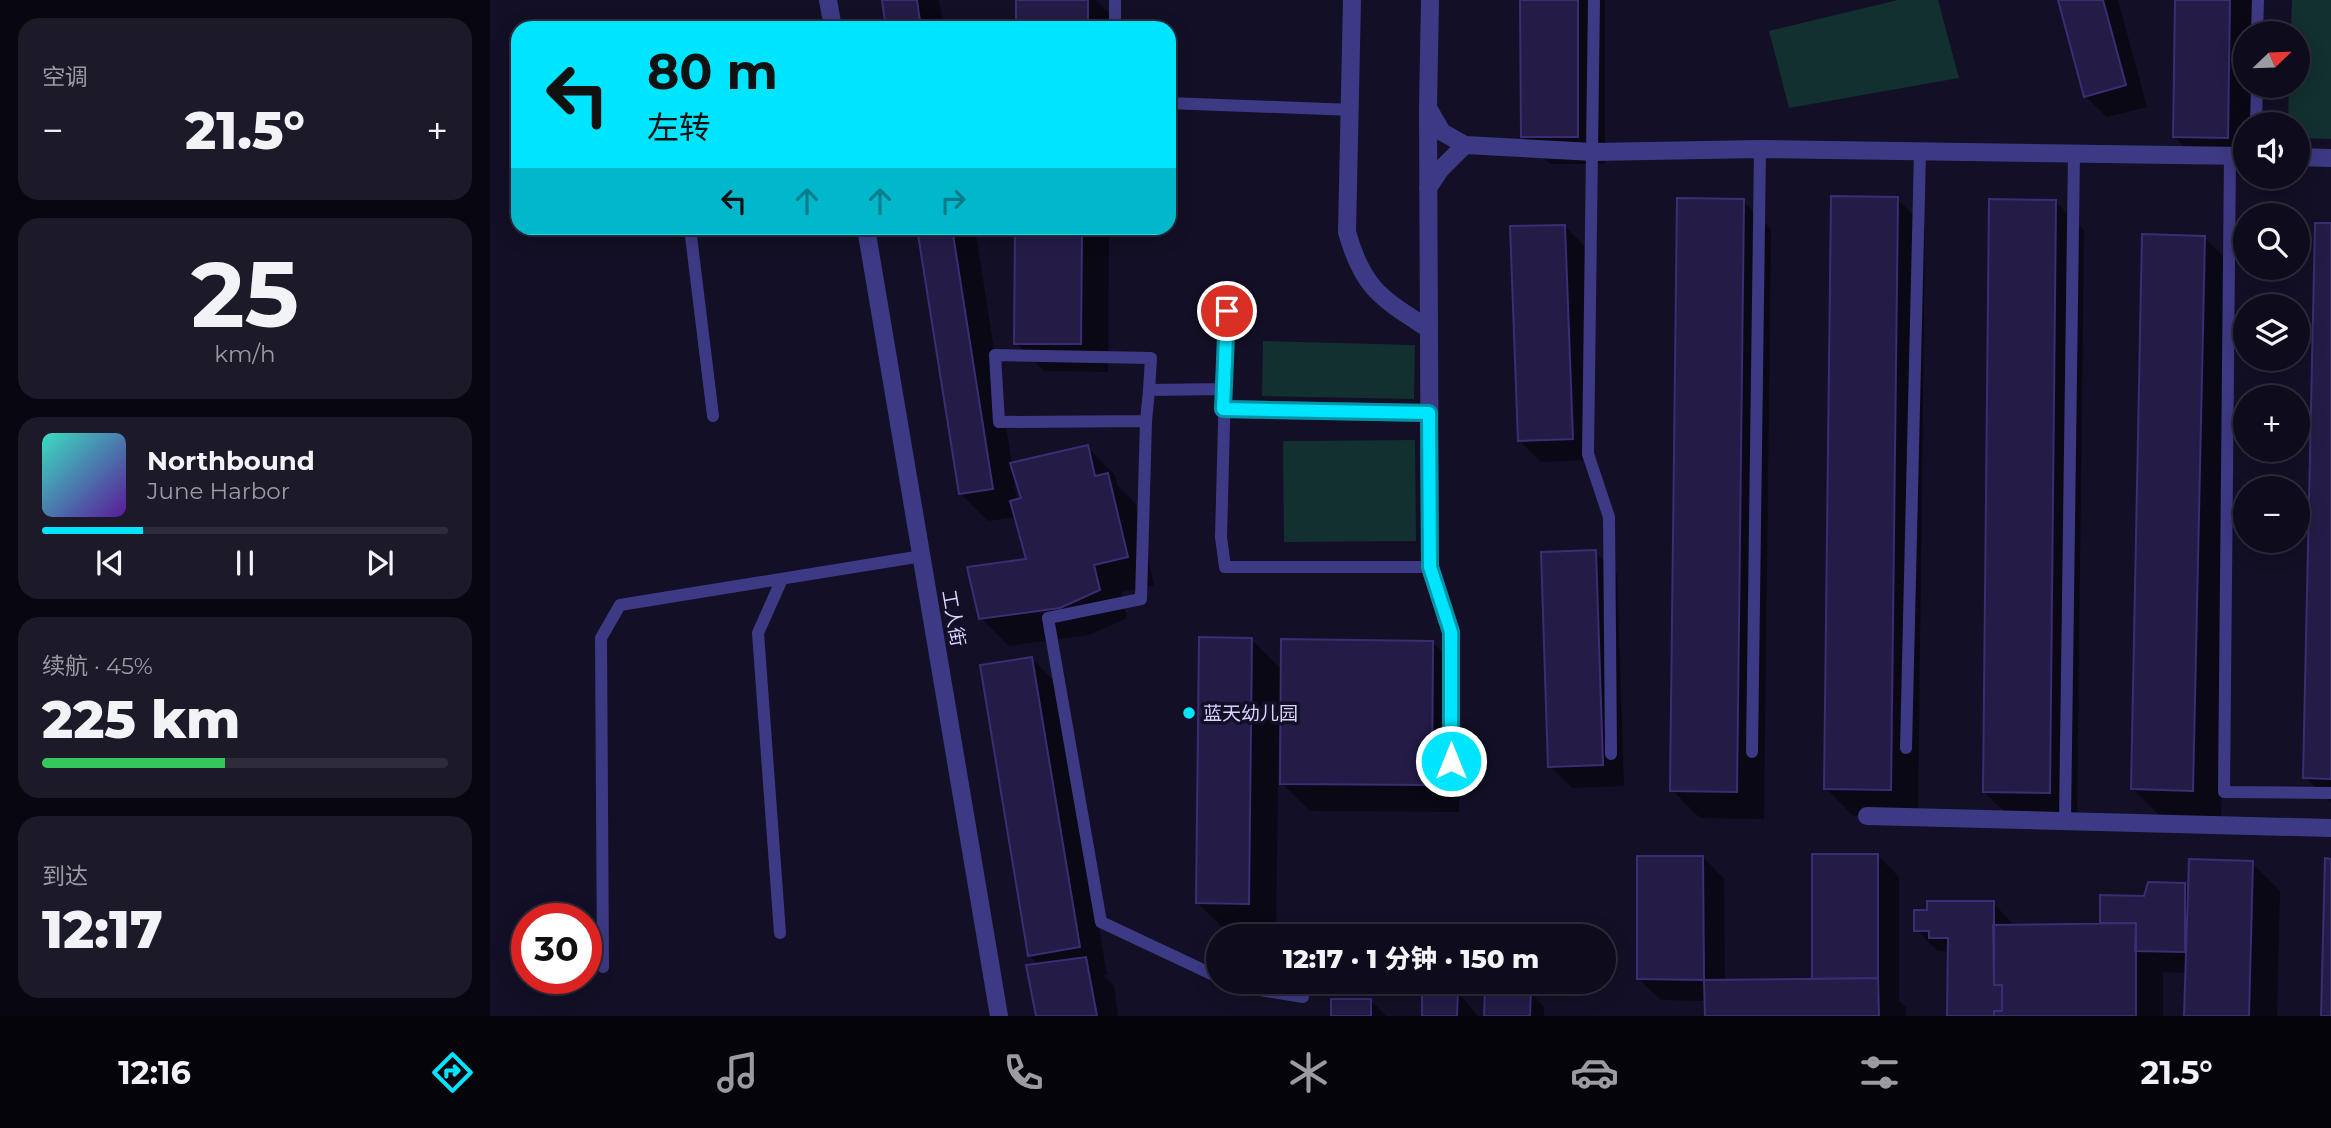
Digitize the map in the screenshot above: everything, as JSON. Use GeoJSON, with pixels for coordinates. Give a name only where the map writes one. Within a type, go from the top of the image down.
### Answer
{"type":"FeatureCollection","features":[{"type":"Feature","properties":{"kind":"street"},"geometry":{"type":"LineString","coordinates":[[828,0],[832,21]]}},
{"type":"Feature","properties":{"kind":"street"},"geometry":{"type":"LineString","coordinates":[[1353,0],[1347,232],[1356,264],[1382,298],[1429,329]]}},
{"type":"Feature","properties":{"kind":"street"},"geometry":{"type":"LineString","coordinates":[[1430,0],[1427,108],[1430,567],[1451,632],[1451,761]]}},
{"type":"Feature","properties":{"kind":"street"},"geometry":{"type":"LineString","coordinates":[[1427,108],[1442,132],[1465,145],[1593,152],[1760,149],[2233,155]]}},
{"type":"Feature","properties":{"kind":"street"},"geometry":{"type":"LineString","coordinates":[[1428,188],[1440,170],[1465,145]]}},
{"type":"Feature","properties":{"kind":"street"},"geometry":{"type":"LineString","coordinates":[[2310,157],[2331,158]]}},
{"type":"Feature","properties":{"kind":"street","name":"工人街"},"geometry":{"type":"LineString","coordinates":[[867,235],[999,1016]]}},
{"type":"Feature","properties":{"kind":"street"},"geometry":{"type":"LineString","coordinates":[[1223,409],[1429,413]]}},
{"type":"Feature","properties":{"kind":"street"},"geometry":{"type":"LineString","coordinates":[[1867,816],[2331,828]]}},
{"type":"Feature","properties":{"kind":"lane"},"geometry":{"type":"LineString","coordinates":[[1115,0],[1115,21]]}},
{"type":"Feature","properties":{"kind":"lane"},"geometry":{"type":"LineString","coordinates":[[1594,0],[1588,454],[1609,517],[1611,754]]}},
{"type":"Feature","properties":{"kind":"lane"},"geometry":{"type":"LineString","coordinates":[[2257,21],[2258,0]]}},
{"type":"Feature","properties":{"kind":"lane"},"geometry":{"type":"LineString","coordinates":[[1176,103],[1352,110]]}},
{"type":"Feature","properties":{"kind":"lane"},"geometry":{"type":"LineString","coordinates":[[1752,752],[1760,149]]}},
{"type":"Feature","properties":{"kind":"lane"},"geometry":{"type":"LineString","coordinates":[[1906,748],[1920,151]]}},
{"type":"Feature","properties":{"kind":"lane"},"geometry":{"type":"LineString","coordinates":[[2065,821],[2074,153]]}},
{"type":"Feature","properties":{"kind":"lane"},"geometry":{"type":"LineString","coordinates":[[2236,189],[2224,792],[2331,793]]}},
{"type":"Feature","properties":{"kind":"lane"},"geometry":{"type":"LineString","coordinates":[[691,235],[712,416]]}},
{"type":"Feature","properties":{"kind":"lane"},"geometry":{"type":"LineString","coordinates":[[1227,311],[1221,537],[1225,566],[1430,567]]}},
{"type":"Feature","properties":{"kind":"lane"},"geometry":{"type":"LineString","coordinates":[[1146,421],[999,422],[995,355],[1151,358],[1146,421],[1141,599],[1048,618],[1101,922],[1206,971]]}},
{"type":"Feature","properties":{"kind":"lane"},"geometry":{"type":"LineString","coordinates":[[1149,390],[1224,389]]}},
{"type":"Feature","properties":{"kind":"lane"},"geometry":{"type":"LineString","coordinates":[[603,967],[601,638],[620,605],[922,556]]}},
{"type":"Feature","properties":{"kind":"lane"},"geometry":{"type":"LineString","coordinates":[[780,933],[758,633],[782,579]]}},
{"type":"Feature","properties":{"kind":"lane"},"geometry":{"type":"LineString","coordinates":[[1284,994],[1303,997]]}},
{"type":"Feature","properties":{"kind":"green space"},"geometry":{"type":"Polygon","coordinates":[[[1898,0],[1938,0],[1959,78],[1789,108],[1769,31],[1898,0]]]}},
{"type":"Feature","properties":{"kind":"green space"},"geometry":{"type":"Polygon","coordinates":[[[2292,0],[2331,0],[2331,139],[2310,138],[2310,112],[2288,112],[2289,98],[2310,98],[2310,21],[2291,21],[2292,0]]]}},
{"type":"Feature","properties":{"kind":"green space"},"geometry":{"type":"Polygon","coordinates":[[[1263,341],[1415,345],[1414,399],[1262,396],[1263,341]]]}},
{"type":"Feature","properties":{"kind":"green space"},"geometry":{"type":"Polygon","coordinates":[[[1415,440],[1416,541],[1284,542],[1283,441],[1415,440]]]}},
{"type":"Feature","properties":{"kind":"building"},"geometry":{"type":"Polygon","coordinates":[[[882,0],[917,0],[920,21],[885,21],[882,0]]]}},
{"type":"Feature","properties":{"kind":"building"},"geometry":{"type":"Polygon","coordinates":[[[1016,0],[1088,0],[1088,21],[1016,21],[1016,0]]]}},
{"type":"Feature","properties":{"kind":"building"},"geometry":{"type":"Polygon","coordinates":[[[1520,0],[1578,0],[1578,137],[1521,137],[1520,0]]]}},
{"type":"Feature","properties":{"kind":"building"},"geometry":{"type":"Polygon","coordinates":[[[2058,0],[2103,0],[2126,85],[2084,97],[2058,0]]]}},
{"type":"Feature","properties":{"kind":"building"},"geometry":{"type":"Polygon","coordinates":[[[2175,0],[2230,0],[2228,138],[2173,137],[2175,0]]]}},
{"type":"Feature","properties":{"kind":"building"},"geometry":{"type":"Polygon","coordinates":[[[1831,196],[1898,197],[1891,790],[1824,789],[1831,196]]]}},
{"type":"Feature","properties":{"kind":"building"},"geometry":{"type":"Polygon","coordinates":[[[1677,198],[1744,199],[1737,792],[1670,791],[1677,198]]]}},
{"type":"Feature","properties":{"kind":"building"},"geometry":{"type":"Polygon","coordinates":[[[1989,199],[2056,200],[2050,793],[1983,792],[1989,199]]]}},
{"type":"Feature","properties":{"kind":"building"},"geometry":{"type":"Polygon","coordinates":[[[2315,223],[2331,223],[2331,779],[2303,778],[2308,553],[2310,553],[2315,223]]]}},
{"type":"Feature","properties":{"kind":"building"},"geometry":{"type":"Polygon","coordinates":[[[1565,225],[1573,439],[1518,441],[1510,226],[1565,225]]]}},
{"type":"Feature","properties":{"kind":"building"},"geometry":{"type":"Polygon","coordinates":[[[2142,234],[2205,236],[2193,791],[2131,789],[2142,234]]]}},
{"type":"Feature","properties":{"kind":"building"},"geometry":{"type":"Polygon","coordinates":[[[918,235],[953,235],[993,489],[959,494],[918,235]]]}},
{"type":"Feature","properties":{"kind":"building"},"geometry":{"type":"Polygon","coordinates":[[[1015,235],[1082,235],[1081,344],[1014,344],[1015,235]]]}},
{"type":"Feature","properties":{"kind":"building"},"geometry":{"type":"Polygon","coordinates":[[[1088,445],[1095,476],[1108,473],[1128,557],[1094,565],[1100,590],[1060,608],[979,619],[967,567],[1026,559],[1010,501],[1021,498],[1010,463],[1088,445]]]}},
{"type":"Feature","properties":{"kind":"building"},"geometry":{"type":"Polygon","coordinates":[[[1596,550],[1603,765],[1548,767],[1541,552],[1596,550]]]}},
{"type":"Feature","properties":{"kind":"building"},"geometry":{"type":"Polygon","coordinates":[[[1199,637],[1252,638],[1249,904],[1196,903],[1199,637]]]}},
{"type":"Feature","properties":{"kind":"building"},"geometry":{"type":"Polygon","coordinates":[[[1281,639],[1433,641],[1432,785],[1280,784],[1281,639]]]}},
{"type":"Feature","properties":{"kind":"building"},"geometry":{"type":"Polygon","coordinates":[[[1032,657],[1080,947],[1028,956],[980,665],[1032,657]]]}},
{"type":"Feature","properties":{"kind":"building"},"geometry":{"type":"Polygon","coordinates":[[[1812,854],[1878,854],[1878,978],[1812,979],[1812,854]]]}},
{"type":"Feature","properties":{"kind":"building"},"geometry":{"type":"Polygon","coordinates":[[[1637,856],[1703,856],[1704,980],[1637,979],[1637,856]]]}},
{"type":"Feature","properties":{"kind":"building"},"geometry":{"type":"Polygon","coordinates":[[[2325,858],[2331,859],[2331,1016],[2321,1016],[2325,858]]]}},
{"type":"Feature","properties":{"kind":"building"},"geometry":{"type":"Polygon","coordinates":[[[2189,859],[2253,861],[2249,1016],[2184,1016],[2189,859]]]}},
{"type":"Feature","properties":{"kind":"building"},"geometry":{"type":"Polygon","coordinates":[[[2148,882],[2185,883],[2185,952],[2135,951],[2136,923],[2100,923],[2100,895],[2144,896],[2148,882]]]}},
{"type":"Feature","properties":{"kind":"building"},"geometry":{"type":"Polygon","coordinates":[[[1927,901],[1994,901],[1994,985],[2002,985],[2002,1011],[1994,1011],[1994,1016],[1947,1016],[1948,938],[1929,938],[1929,931],[1914,931],[1914,910],[1927,910],[1927,901]]]}},
{"type":"Feature","properties":{"kind":"building"},"geometry":{"type":"Polygon","coordinates":[[[2136,923],[2136,1016],[1994,1016],[1994,1011],[2002,1011],[2002,985],[1994,985],[1993,925],[2136,923]]]}},
{"type":"Feature","properties":{"kind":"building"},"geometry":{"type":"Polygon","coordinates":[[[1086,957],[1097,1016],[1036,1016],[1026,965],[1086,957]]]}},
{"type":"Feature","properties":{"kind":"building"},"geometry":{"type":"Polygon","coordinates":[[[1878,978],[1879,1016],[1705,1016],[1704,980],[1878,978]]]}},
{"type":"Feature","properties":{"kind":"building"},"geometry":{"type":"Polygon","coordinates":[[[1422,994],[1458,994],[1457,1016],[1422,1016],[1422,994]]]}},
{"type":"Feature","properties":{"kind":"building"},"geometry":{"type":"Polygon","coordinates":[[[1485,994],[1531,994],[1530,1016],[1484,1016],[1485,994]]]}},
{"type":"Feature","properties":{"kind":"building"},"geometry":{"type":"Polygon","coordinates":[[[1331,999],[1371,999],[1371,1016],[1331,1016],[1331,999]]]}},
{"type":"Feature","properties":{"kind":"place","name":"蓝天幼儿园"},"geometry":{"type":"Point","coordinates":[1189,713]}},
{"type":"Feature","properties":{"kind":"route"},"geometry":{"type":"LineString","coordinates":[[1227,311],[1223,409],[1429,413],[1430,567],[1451,632],[1451,761]]}}]}
